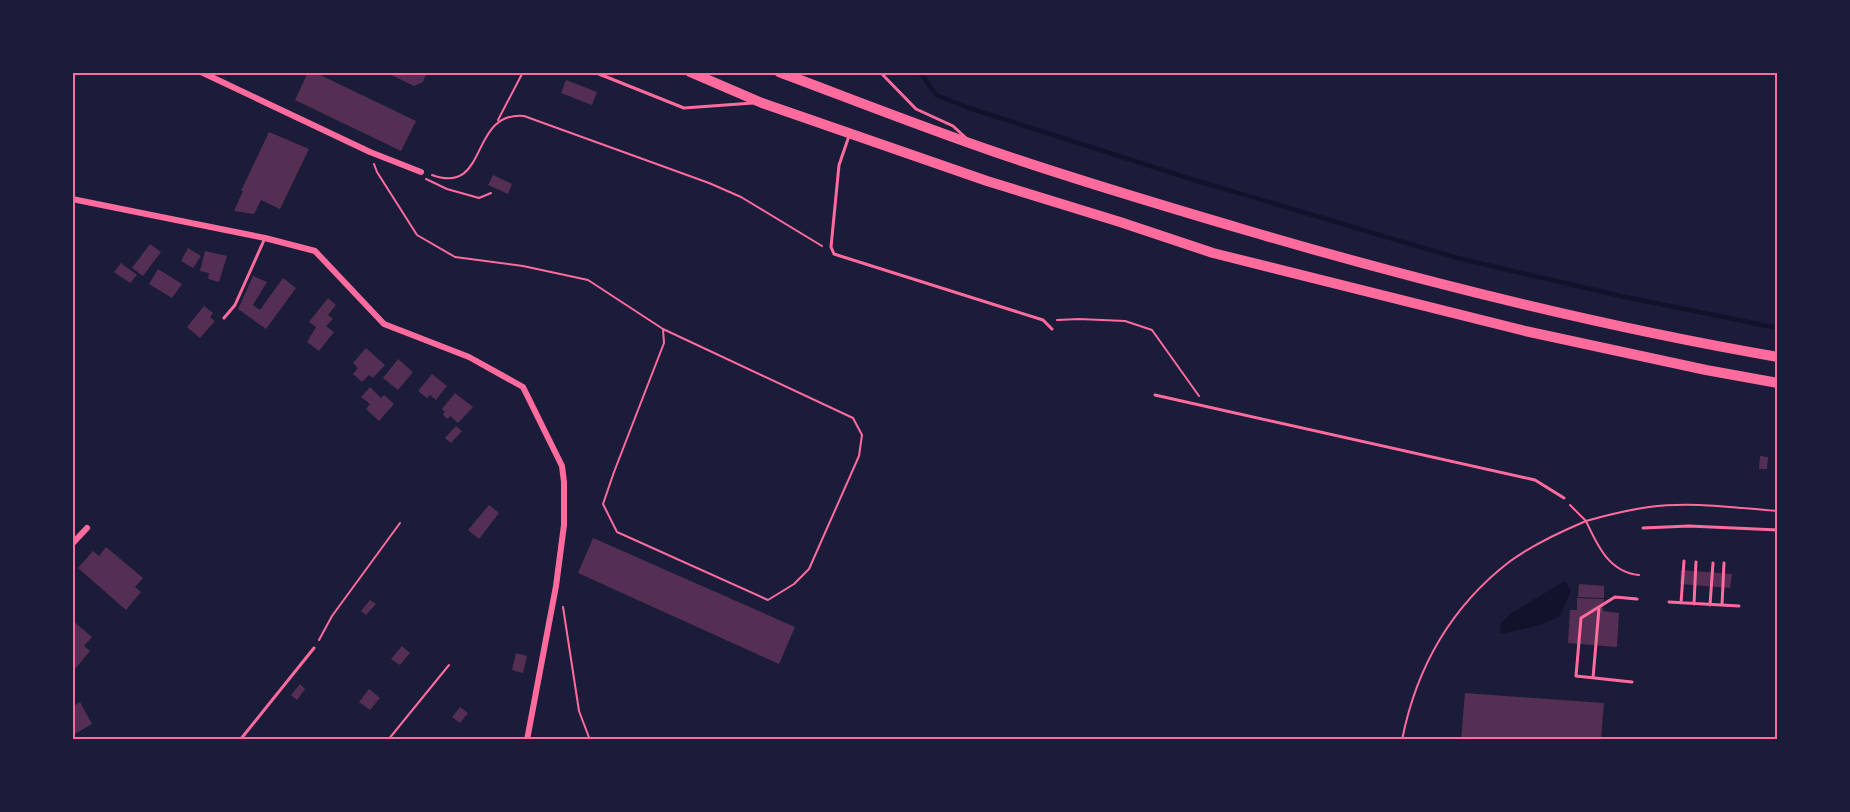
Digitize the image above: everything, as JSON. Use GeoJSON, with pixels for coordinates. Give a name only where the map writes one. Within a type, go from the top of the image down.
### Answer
{"type":"FeatureCollection","features":[{"type":"Feature","properties":{"kind":"main road"},"geometry":{"type":"LineString","coordinates":[[690,72],[762,103],[987,181],[1213,253],[1525,332],[1778,383]]}},
{"type":"Feature","properties":{"kind":"main road"},"geometry":{"type":"LineString","coordinates":[[779,72],[974,145],[1126,195],[1367,265],[1541,309],[1778,357]]}},
{"type":"Feature","properties":{"kind":"street"},"geometry":{"type":"LineString","coordinates":[[201,72],[370,152],[418,171]]}},
{"type":"Feature","properties":{"kind":"street"},"geometry":{"type":"LineString","coordinates":[[72,199],[265,238],[315,251],[384,324],[469,357],[523,387],[562,466],[564,482],[564,525],[556,586],[527,740]]}},
{"type":"Feature","properties":{"kind":"street"},"geometry":{"type":"LineString","coordinates":[[72,544],[87,528]]}},
{"type":"Feature","properties":{"kind":"lane"},"geometry":{"type":"LineString","coordinates":[[594,72],[684,108],[762,103]]}},
{"type":"Feature","properties":{"kind":"lane"},"geometry":{"type":"LineString","coordinates":[[880,72],[916,110],[953,126],[974,145]]}},
{"type":"Feature","properties":{"kind":"lane"},"geometry":{"type":"LineString","coordinates":[[850,133],[839,165],[831,247],[834,254],[1044,321],[1052,329]]}},
{"type":"Feature","properties":{"kind":"lane"},"geometry":{"type":"LineString","coordinates":[[224,318],[235,305],[265,238]]}},
{"type":"Feature","properties":{"kind":"lane"},"geometry":{"type":"LineString","coordinates":[[1155,395],[1535,480],[1564,498]]}},
{"type":"Feature","properties":{"kind":"lane"},"geometry":{"type":"LineString","coordinates":[[1643,528],[1689,526],[1778,530]]}},
{"type":"Feature","properties":{"kind":"lane"},"geometry":{"type":"LineString","coordinates":[[1681,603],[1684,561]]}},
{"type":"Feature","properties":{"kind":"lane"},"geometry":{"type":"LineString","coordinates":[[1694,604],[1696,561]]}},
{"type":"Feature","properties":{"kind":"lane"},"geometry":{"type":"LineString","coordinates":[[1710,605],[1713,563]]}},
{"type":"Feature","properties":{"kind":"lane"},"geometry":{"type":"LineString","coordinates":[[1722,605],[1725,563]]}},
{"type":"Feature","properties":{"kind":"lane"},"geometry":{"type":"LineString","coordinates":[[1632,681],[1576,676],[1581,618],[1615,597],[1637,599]]}},
{"type":"Feature","properties":{"kind":"lane"},"geometry":{"type":"LineString","coordinates":[[1669,602],[1739,606]]}},
{"type":"Feature","properties":{"kind":"lane"},"geometry":{"type":"LineString","coordinates":[[1593,678],[1599,607]]}},
{"type":"Feature","properties":{"kind":"lane"},"geometry":{"type":"LineString","coordinates":[[240,740],[314,648]]}},
{"type":"Feature","properties":{"kind":"path"},"geometry":{"type":"LineString","coordinates":[[491,193],[479,198],[447,189],[419,177],[418,171],[445,179],[466,172],[490,129],[498,121],[523,72]]}},
{"type":"Feature","properties":{"kind":"path"},"geometry":{"type":"LineString","coordinates":[[498,121],[524,116],[709,183],[741,197],[834,254]]}},
{"type":"Feature","properties":{"kind":"path"},"geometry":{"type":"LineString","coordinates":[[370,152],[377,172],[417,235],[455,258],[524,266],[588,280],[663,329],[853,418],[862,435],[859,456],[809,569],[794,584],[768,600],[617,532],[603,504],[664,343],[663,329]]}},
{"type":"Feature","properties":{"kind":"path"},"geometry":{"type":"LineString","coordinates":[[1044,321],[1079,319],[1125,321],[1152,330],[1207,408]]}},
{"type":"Feature","properties":{"kind":"path"},"geometry":{"type":"LineString","coordinates":[[1564,498],[1586,521],[1602,553],[1626,573],[1639,575]]}},
{"type":"Feature","properties":{"kind":"path"},"geometry":{"type":"LineString","coordinates":[[1402,740],[1409,706],[1429,656],[1462,609],[1488,581],[1510,562],[1537,545],[1586,521],[1608,514],[1650,507],[1678,505],[1778,511]]}},
{"type":"Feature","properties":{"kind":"path"},"geometry":{"type":"LineString","coordinates":[[314,648],[332,616],[400,523]]}},
{"type":"Feature","properties":{"kind":"path"},"geometry":{"type":"LineString","coordinates":[[556,586],[560,588],[579,711],[590,740]]}},
{"type":"Feature","properties":{"kind":"path"},"geometry":{"type":"LineString","coordinates":[[387,740],[449,665]]}},
{"type":"Feature","properties":{"kind":"shaded area"},"geometry":{"type":"Polygon","coordinates":[[[1565,581],[1571,591],[1560,616],[1540,625],[1501,634],[1500,624],[1510,614],[1565,581]]]}},
{"type":"Feature","properties":{"kind":"building"},"geometry":{"type":"Polygon","coordinates":[[[308,72],[314,72],[416,121],[401,151],[295,100],[308,72]]]}},
{"type":"Feature","properties":{"kind":"building"},"geometry":{"type":"Polygon","coordinates":[[[385,72],[426,72],[426,74],[423,82],[414,86],[385,72]]]}},
{"type":"Feature","properties":{"kind":"building"},"geometry":{"type":"Polygon","coordinates":[[[566,80],[597,92],[592,105],[561,93],[566,80]]]}},
{"type":"Feature","properties":{"kind":"building"},"geometry":{"type":"Polygon","coordinates":[[[269,132],[309,149],[280,209],[261,200],[254,214],[234,211],[243,191],[241,191],[269,132]]]}},
{"type":"Feature","properties":{"kind":"building"},"geometry":{"type":"Polygon","coordinates":[[[493,175],[512,184],[508,194],[488,185],[493,175]]]}},
{"type":"Feature","properties":{"kind":"building"},"geometry":{"type":"Polygon","coordinates":[[[150,244],[161,252],[143,276],[132,268],[150,244]]]}},
{"type":"Feature","properties":{"kind":"building"},"geometry":{"type":"Polygon","coordinates":[[[188,248],[201,256],[193,268],[181,261],[188,248]]]}},
{"type":"Feature","properties":{"kind":"building"},"geometry":{"type":"Polygon","coordinates":[[[205,251],[227,256],[219,282],[208,279],[209,273],[200,271],[205,251]]]}},
{"type":"Feature","properties":{"kind":"building"},"geometry":{"type":"Polygon","coordinates":[[[121,263],[137,275],[130,283],[114,272],[121,263]]]}},
{"type":"Feature","properties":{"kind":"building"},"geometry":{"type":"Polygon","coordinates":[[[158,269],[182,284],[172,298],[149,284],[158,269]]]}},
{"type":"Feature","properties":{"kind":"building"},"geometry":{"type":"Polygon","coordinates":[[[253,276],[267,282],[253,305],[260,310],[283,278],[296,288],[266,329],[238,309],[253,276]]]}},
{"type":"Feature","properties":{"kind":"building"},"geometry":{"type":"Polygon","coordinates":[[[328,298],[336,305],[328,315],[333,319],[326,326],[334,332],[319,351],[307,342],[316,327],[309,322],[328,298]]]}},
{"type":"Feature","properties":{"kind":"building"},"geometry":{"type":"Polygon","coordinates":[[[204,306],[213,313],[210,317],[215,321],[200,338],[187,327],[204,306]]]}},
{"type":"Feature","properties":{"kind":"building"},"geometry":{"type":"Polygon","coordinates":[[[366,348],[385,365],[373,378],[369,375],[362,382],[353,374],[358,368],[353,363],[366,348]]]}},
{"type":"Feature","properties":{"kind":"building"},"geometry":{"type":"Polygon","coordinates":[[[398,359],[413,372],[398,390],[383,378],[398,359]]]}},
{"type":"Feature","properties":{"kind":"building"},"geometry":{"type":"Polygon","coordinates":[[[432,374],[447,386],[436,400],[430,395],[427,398],[418,391],[432,374]]]}},
{"type":"Feature","properties":{"kind":"building"},"geometry":{"type":"Polygon","coordinates":[[[370,387],[381,398],[384,395],[394,404],[379,421],[366,409],[370,404],[361,397],[370,387]]]}},
{"type":"Feature","properties":{"kind":"building"},"geometry":{"type":"Polygon","coordinates":[[[455,393],[473,407],[458,423],[450,416],[448,419],[444,416],[445,412],[442,409],[455,393]]]}},
{"type":"Feature","properties":{"kind":"building"},"geometry":{"type":"Polygon","coordinates":[[[456,426],[462,431],[451,443],[445,438],[456,426]]]}},
{"type":"Feature","properties":{"kind":"building"},"geometry":{"type":"Polygon","coordinates":[[[1760,456],[1768,457],[1767,469],[1759,469],[1760,456]]]}},
{"type":"Feature","properties":{"kind":"building"},"geometry":{"type":"Polygon","coordinates":[[[489,505],[499,513],[479,539],[468,530],[489,505]]]}},
{"type":"Feature","properties":{"kind":"building"},"geometry":{"type":"Polygon","coordinates":[[[593,538],[795,627],[779,664],[578,573],[593,538]]]}},
{"type":"Feature","properties":{"kind":"building"},"geometry":{"type":"Polygon","coordinates":[[[106,547],[143,578],[135,587],[141,592],[126,610],[78,568],[93,551],[99,556],[106,547]]]}},
{"type":"Feature","properties":{"kind":"building"},"geometry":{"type":"Polygon","coordinates":[[[1681,570],[1732,574],[1730,588],[1680,584],[1681,570]]]}},
{"type":"Feature","properties":{"kind":"building"},"geometry":{"type":"Polygon","coordinates":[[[1579,584],[1604,586],[1604,598],[1578,597],[1579,584]]]}},
{"type":"Feature","properties":{"kind":"building"},"geometry":{"type":"Polygon","coordinates":[[[1577,598],[1604,599],[1603,611],[1619,613],[1617,647],[1568,643],[1570,610],[1577,610],[1577,598]]]}},
{"type":"Feature","properties":{"kind":"building"},"geometry":{"type":"Polygon","coordinates":[[[370,600],[376,604],[366,615],[361,611],[370,600]]]}},
{"type":"Feature","properties":{"kind":"building"},"geometry":{"type":"Polygon","coordinates":[[[72,620],[92,637],[84,646],[90,651],[75,669],[72,666],[72,620]]]}},
{"type":"Feature","properties":{"kind":"building"},"geometry":{"type":"Polygon","coordinates":[[[402,646],[410,653],[400,665],[391,659],[402,646]]]}},
{"type":"Feature","properties":{"kind":"building"},"geometry":{"type":"Polygon","coordinates":[[[516,653],[527,656],[523,673],[512,670],[516,653]]]}},
{"type":"Feature","properties":{"kind":"building"},"geometry":{"type":"Polygon","coordinates":[[[300,684],[305,689],[297,700],[291,695],[300,684]]]}},
{"type":"Feature","properties":{"kind":"building"},"geometry":{"type":"Polygon","coordinates":[[[369,689],[380,698],[370,710],[359,702],[369,689]]]}},
{"type":"Feature","properties":{"kind":"building"},"geometry":{"type":"Polygon","coordinates":[[[1465,693],[1604,703],[1601,740],[1461,740],[1465,693]]]}},
{"type":"Feature","properties":{"kind":"building"},"geometry":{"type":"Polygon","coordinates":[[[80,702],[92,724],[75,734],[72,729],[72,707],[80,702]]]}},
{"type":"Feature","properties":{"kind":"building"},"geometry":{"type":"Polygon","coordinates":[[[460,707],[468,713],[460,723],[452,717],[460,707]]]}},
{"type":"Feature","properties":{"kind":"waterway"},"geometry":{"type":"LineString","coordinates":[[920,72],[936,95],[969,108],[1191,179],[1461,259],[1625,297],[1778,328]]}}]}
